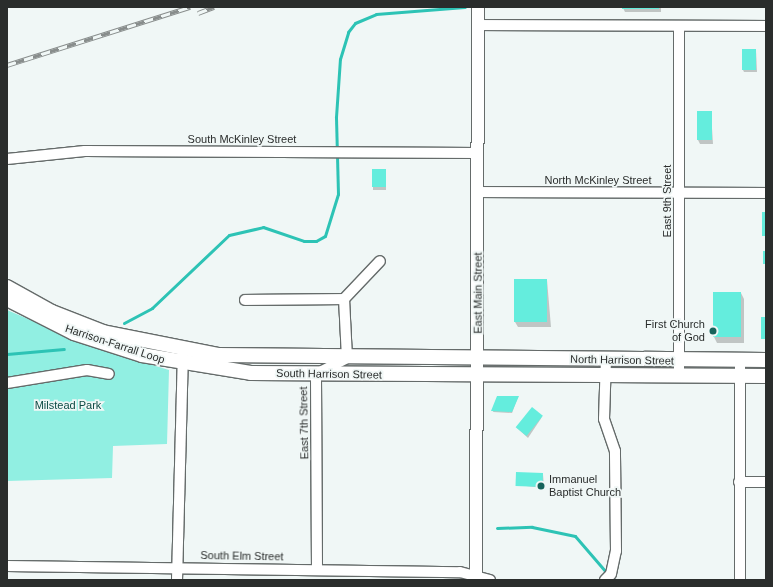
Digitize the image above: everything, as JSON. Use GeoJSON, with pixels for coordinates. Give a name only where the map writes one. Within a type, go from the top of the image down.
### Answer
{"type":"FeatureCollection","features":[{"type":"Feature","properties":{"kind":"main road","name":"Harrison-Farrall Loop"},"geometry":{"type":"LineString","coordinates":[[7,287],[52,312],[103,332],[185,350]]}},
{"type":"Feature","properties":{"kind":"main road","name":"Harrison-Farrall Loop"},"geometry":{"type":"LineString","coordinates":[[7,299],[74,333],[181,364]]}},
{"type":"Feature","properties":{"kind":"main road","name":"South Harrison Street"},"geometry":{"type":"LineString","coordinates":[[185,350],[242,356],[477,358]]}},
{"type":"Feature","properties":{"kind":"main road","name":"North Harrison Street"},"geometry":{"type":"LineString","coordinates":[[477,358],[766,360]]}},
{"type":"Feature","properties":{"kind":"main road","name":"South Harrison Street"},"geometry":{"type":"LineString","coordinates":[[181,364],[250,373],[477,374]]}},
{"type":"Feature","properties":{"kind":"main road","name":"North Harrison Street"},"geometry":{"type":"LineString","coordinates":[[477,374],[766,376]]}},
{"type":"Feature","properties":{"kind":"street","name":"East Main Street"},"geometry":{"type":"LineString","coordinates":[[476,577],[478,7]]}},
{"type":"Feature","properties":{"kind":"street"},"geometry":{"type":"LineString","coordinates":[[478,22],[679,26],[766,26]]}},
{"type":"Feature","properties":{"kind":"street","name":"East 9th Street"},"geometry":{"type":"LineString","coordinates":[[679,26],[679,376]]}},
{"type":"Feature","properties":{"kind":"street","name":"South McKinley Street"},"geometry":{"type":"LineString","coordinates":[[7,159],[85,151],[477,153]]}},
{"type":"Feature","properties":{"kind":"street","name":"North McKinley Street"},"geometry":{"type":"LineString","coordinates":[[478,192],[766,193]]}},
{"type":"Feature","properties":{"kind":"street"},"geometry":{"type":"LineString","coordinates":[[246,300],[344,299],[380,261]]}},
{"type":"Feature","properties":{"kind":"street"},"geometry":{"type":"LineString","coordinates":[[344,299],[347,358]]}},
{"type":"Feature","properties":{"kind":"street"},"geometry":{"type":"LineString","coordinates":[[177,580],[181,364],[185,350]]}},
{"type":"Feature","properties":{"kind":"street","name":"East 7th Street"},"geometry":{"type":"LineString","coordinates":[[318,569],[316,374],[347,358]]}},
{"type":"Feature","properties":{"kind":"street"},"geometry":{"type":"LineString","coordinates":[[605,580],[611,574],[616,551],[616,451],[604,419],[606,359]]}},
{"type":"Feature","properties":{"kind":"street"},"geometry":{"type":"LineString","coordinates":[[740,360],[740,580]]}},
{"type":"Feature","properties":{"kind":"street"},"geometry":{"type":"LineString","coordinates":[[7,383],[87,370],[110,374]]}},
{"type":"Feature","properties":{"kind":"street"},"geometry":{"type":"LineString","coordinates":[[740,482],[766,482]]}},
{"type":"Feature","properties":{"kind":"street","name":"South Elm Street"},"geometry":{"type":"LineString","coordinates":[[7,566],[318,569],[476,577],[490,580]]}},
{"type":"Feature","properties":{"kind":"green space","name":"Milstead Park"},"geometry":{"type":"Polygon","coordinates":[[[7,310],[96,348],[169,370],[167,444],[113,446],[112,478],[7,481],[7,310]]]}},
{"type":"Feature","properties":{"kind":"building"},"geometry":{"type":"Polygon","coordinates":[[[622,7],[659,7],[659,9],[622,9],[622,7]]]}},
{"type":"Feature","properties":{"kind":"building"},"geometry":{"type":"Polygon","coordinates":[[[742,49],[756,49],[756,70],[742,70],[742,49]]]}},
{"type":"Feature","properties":{"kind":"building"},"geometry":{"type":"Polygon","coordinates":[[[697,111],[712,111],[712,140],[697,140],[697,111]]]}},
{"type":"Feature","properties":{"kind":"building"},"geometry":{"type":"Polygon","coordinates":[[[372,169],[386,169],[386,187],[372,187],[372,169]]]}},
{"type":"Feature","properties":{"kind":"building"},"geometry":{"type":"Polygon","coordinates":[[[762,212],[766,212],[766,236],[762,236],[762,212]]]}},
{"type":"Feature","properties":{"kind":"building"},"geometry":{"type":"Polygon","coordinates":[[[763,251],[766,251],[766,264],[763,264],[763,251]]]}},
{"type":"Feature","properties":{"kind":"building"},"geometry":{"type":"Polygon","coordinates":[[[514,279],[547,279],[547,322],[514,322],[514,279]]]}},
{"type":"Feature","properties":{"kind":"building"},"geometry":{"type":"Polygon","coordinates":[[[713,292],[741,292],[741,337],[713,337],[713,292]]]}},
{"type":"Feature","properties":{"kind":"building"},"geometry":{"type":"Polygon","coordinates":[[[761,317],[766,317],[766,339],[761,339],[761,317]]]}},
{"type":"Feature","properties":{"kind":"building"},"geometry":{"type":"Polygon","coordinates":[[[497,396],[519,396],[512,412],[491,411],[497,396]]]}},
{"type":"Feature","properties":{"kind":"building"},"geometry":{"type":"Polygon","coordinates":[[[532,407],[543,416],[527,436],[516,427],[532,407]]]}},
{"type":"Feature","properties":{"kind":"building"},"geometry":{"type":"Polygon","coordinates":[[[516,472],[543,473],[542,487],[516,486],[516,472]]]}},
{"type":"Feature","properties":{"kind":"waterway"},"geometry":{"type":"LineString","coordinates":[[124,323],[152,308],[229,235],[263,227],[304,241],[316,241],[325,236],[338,194],[336,117],[340,59],[348,32],[355,23],[376,14],[465,7]]}},
{"type":"Feature","properties":{"kind":"waterway"},"geometry":{"type":"LineString","coordinates":[[7,354],[64,349]]}},
{"type":"Feature","properties":{"kind":"waterway"},"geometry":{"type":"LineString","coordinates":[[497,528],[532,527],[575,536],[613,580]]}},
{"type":"Feature","properties":{"kind":"railway"},"geometry":{"type":"LineString","coordinates":[[7,65],[190,7]]}},
{"type":"Feature","properties":{"kind":"railway"},"geometry":{"type":"LineString","coordinates":[[198,13],[214,7]]}},
{"type":"Feature","properties":{"kind":"place","name":"First Church of God"},"geometry":{"type":"Point","coordinates":[713,331]}},
{"type":"Feature","properties":{"kind":"place","name":"Immanuel Baptist Church"},"geometry":{"type":"Point","coordinates":[541,486]}}]}
